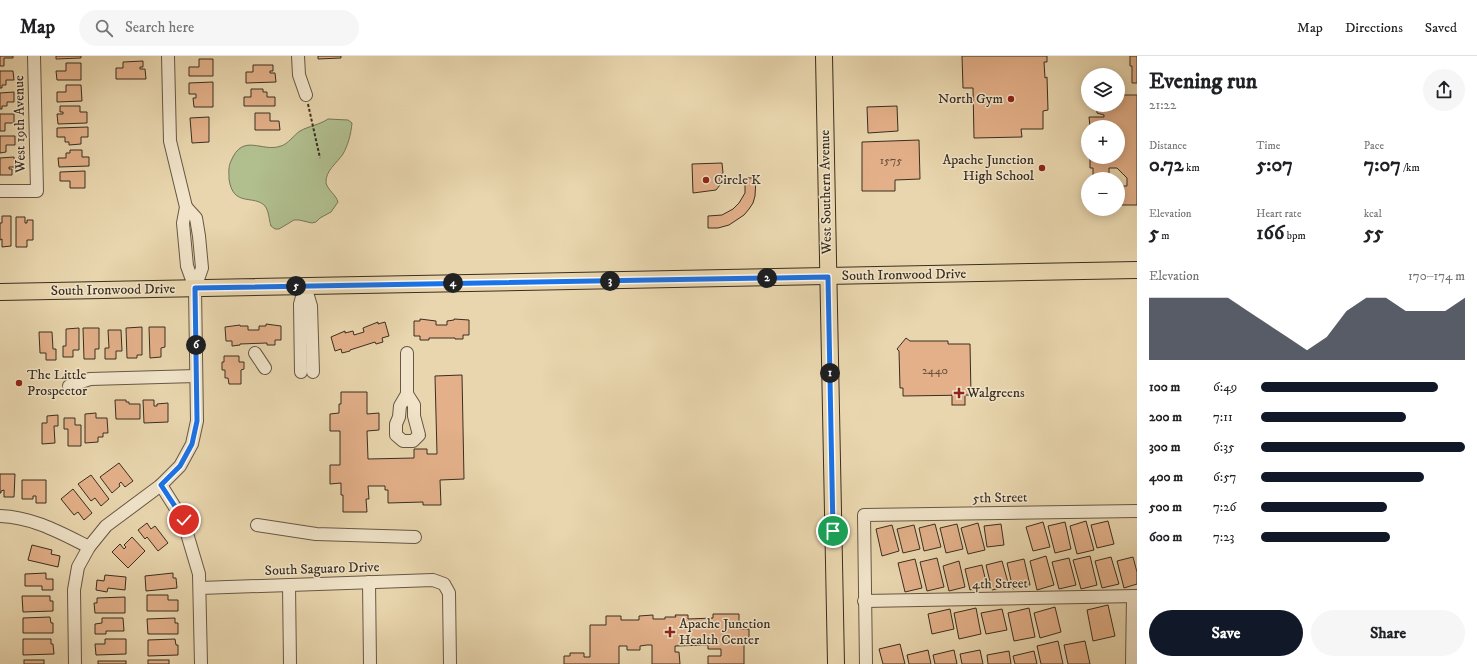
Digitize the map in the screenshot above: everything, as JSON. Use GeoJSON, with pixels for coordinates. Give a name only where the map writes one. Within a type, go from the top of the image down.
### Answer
{"type":"FeatureCollection","features":[{"type":"Feature","properties":{"kind":"main road","name":"West Southern Avenue"},"geometry":{"type":"LineString","coordinates":[[824,56],[836,664]]}},
{"type":"Feature","properties":{"kind":"main road","name":"South Ironwood Drive"},"geometry":{"type":"LineString","coordinates":[[0,292],[1137,270]]}},
{"type":"Feature","properties":{"kind":"street","name":"West 19th Avenue"},"geometry":{"type":"LineString","coordinates":[[0,192],[36,191],[34,56]]}},
{"type":"Feature","properties":{"kind":"street"},"geometry":{"type":"LineString","coordinates":[[75,664],[74,590],[78,567],[89,547],[106,526],[161,485],[180,466],[192,444],[197,421],[195,288],[187,266],[183,223],[186,207],[170,140],[168,56]]}},
{"type":"Feature","properties":{"kind":"street"},"geometry":{"type":"LineString","coordinates":[[298,56],[299,75],[306,95]]}},
{"type":"Feature","properties":{"kind":"street"},"geometry":{"type":"LineString","coordinates":[[305,286],[300,304],[307,372]]}},
{"type":"Feature","properties":{"kind":"street"},"geometry":{"type":"LineString","coordinates":[[255,353],[265,368]]}},
{"type":"Feature","properties":{"kind":"street"},"geometry":{"type":"LineString","coordinates":[[407,353],[407,394]]}},
{"type":"Feature","properties":{"kind":"street"},"geometry":{"type":"LineString","coordinates":[[69,386],[90,379],[196,376]]}},
{"type":"Feature","properties":{"kind":"street"},"geometry":{"type":"LineString","coordinates":[[161,485],[184,520],[199,574],[202,664]]}},
{"type":"Feature","properties":{"kind":"street","name":"5th Street"},"geometry":{"type":"LineString","coordinates":[[864,601],[864,515],[1137,511]]}},
{"type":"Feature","properties":{"kind":"street"},"geometry":{"type":"LineString","coordinates":[[0,516],[32,521],[52,528],[89,547]]}},
{"type":"Feature","properties":{"kind":"street"},"geometry":{"type":"LineString","coordinates":[[257,525],[316,534],[416,537]]}},
{"type":"Feature","properties":{"kind":"street","name":"South Saguaro Drive"},"geometry":{"type":"LineString","coordinates":[[200,588],[433,580],[444,584],[449,592],[450,664]]}},
{"type":"Feature","properties":{"kind":"street"},"geometry":{"type":"LineString","coordinates":[[369,582],[370,664]]}},
{"type":"Feature","properties":{"kind":"street"},"geometry":{"type":"LineString","coordinates":[[289,585],[290,664]]}},
{"type":"Feature","properties":{"kind":"street"},"geometry":{"type":"LineString","coordinates":[[1132,664],[1135,596]]}},
{"type":"Feature","properties":{"kind":"street","name":"4th Street"},"geometry":{"type":"LineString","coordinates":[[864,601],[1135,596]]}},
{"type":"Feature","properties":{"kind":"street"},"geometry":{"type":"LineString","coordinates":[[864,601],[866,664]]}},
{"type":"Feature","properties":{"kind":"path"},"geometry":{"type":"LineString","coordinates":[[306,95],[313,120],[313,130],[320,158]]}},
{"type":"Feature","properties":{"kind":"green space"},"geometry":{"type":"Polygon","coordinates":[[[328,119],[348,120],[352,123],[345,151],[329,171],[326,179],[327,186],[338,202],[331,212],[316,222],[312,223],[294,220],[279,229],[275,229],[271,226],[265,206],[255,201],[239,197],[231,188],[229,168],[231,161],[241,147],[247,145],[267,147],[281,146],[300,131],[328,119]]]}},
{"type":"Feature","properties":{"kind":"building"},"geometry":{"type":"Polygon","coordinates":[[[0,56],[13,56],[13,58],[4,58],[4,66],[0,66],[0,56]]]}},
{"type":"Feature","properties":{"kind":"building"},"geometry":{"type":"Polygon","coordinates":[[[56,56],[81,56],[81,58],[56,59],[56,56]]]}},
{"type":"Feature","properties":{"kind":"building"},"geometry":{"type":"Polygon","coordinates":[[[318,56],[341,56],[341,58],[318,59],[318,56]]]}},
{"type":"Feature","properties":{"kind":"building","name":"North Gym"},"geometry":{"type":"Polygon","coordinates":[[[962,56],[1047,56],[1047,62],[1044,62],[1045,78],[1047,77],[1048,110],[1043,111],[1043,129],[1021,129],[1022,137],[974,138],[973,88],[963,88],[962,56]]]}},
{"type":"Feature","properties":{"kind":"building"},"geometry":{"type":"Polygon","coordinates":[[[1130,56],[1137,56],[1137,83],[1132,83],[1132,66],[1130,66],[1130,56]]]}},
{"type":"Feature","properties":{"kind":"building"},"geometry":{"type":"Polygon","coordinates":[[[199,59],[213,59],[213,76],[189,76],[189,67],[199,67],[199,59]]]}},
{"type":"Feature","properties":{"kind":"building"},"geometry":{"type":"Polygon","coordinates":[[[143,61],[143,67],[140,67],[140,69],[145,69],[146,79],[116,79],[116,68],[123,68],[123,62],[143,61]]]}},
{"type":"Feature","properties":{"kind":"building"},"geometry":{"type":"Polygon","coordinates":[[[66,63],[81,63],[81,80],[57,80],[56,71],[66,71],[66,63]]]}},
{"type":"Feature","properties":{"kind":"building"},"geometry":{"type":"Polygon","coordinates":[[[253,65],[273,65],[273,71],[270,71],[270,73],[275,73],[276,82],[246,83],[246,72],[253,72],[253,65]]]}},
{"type":"Feature","properties":{"kind":"building"},"geometry":{"type":"Polygon","coordinates":[[[0,71],[13,71],[14,80],[6,80],[6,85],[2,85],[2,88],[0,88],[0,71]]]}},
{"type":"Feature","properties":{"kind":"building"},"geometry":{"type":"Polygon","coordinates":[[[213,82],[213,107],[194,107],[193,98],[196,98],[196,94],[189,94],[189,83],[213,82]]]}},
{"type":"Feature","properties":{"kind":"building"},"geometry":{"type":"Polygon","coordinates":[[[66,85],[81,85],[82,101],[57,102],[57,92],[66,92],[66,85]]]}},
{"type":"Feature","properties":{"kind":"building"},"geometry":{"type":"Polygon","coordinates":[[[251,89],[263,89],[263,92],[267,92],[267,97],[275,97],[275,106],[244,106],[244,97],[251,97],[251,89]]]}},
{"type":"Feature","properties":{"kind":"building"},"geometry":{"type":"Polygon","coordinates":[[[14,92],[14,102],[7,102],[7,106],[2,106],[2,109],[0,109],[0,93],[14,92]]]}},
{"type":"Feature","properties":{"kind":"building"},"geometry":{"type":"Polygon","coordinates":[[[1125,95],[1137,95],[1137,205],[1125,205],[1125,186],[1127,186],[1127,178],[1125,176],[1125,172],[1121,172],[1117,168],[1109,168],[1109,172],[1093,172],[1093,168],[1090,168],[1090,164],[1125,164],[1125,120],[1089,120],[1089,117],[1104,117],[1104,115],[1097,113],[1125,112],[1125,95]]]}},
{"type":"Feature","properties":{"kind":"building"},"geometry":{"type":"Polygon","coordinates":[[[60,106],[80,106],[80,112],[87,112],[87,123],[58,124],[57,114],[63,114],[63,112],[60,112],[60,106]]]}},
{"type":"Feature","properties":{"kind":"building"},"geometry":{"type":"Polygon","coordinates":[[[897,106],[898,131],[868,133],[867,107],[897,106]]]}},
{"type":"Feature","properties":{"kind":"building"},"geometry":{"type":"Polygon","coordinates":[[[255,113],[270,113],[270,121],[279,121],[280,130],[255,130],[255,113]]]}},
{"type":"Feature","properties":{"kind":"building"},"geometry":{"type":"Polygon","coordinates":[[[0,114],[14,114],[14,123],[5,123],[5,131],[0,131],[0,114]]]}},
{"type":"Feature","properties":{"kind":"building"},"geometry":{"type":"Polygon","coordinates":[[[209,117],[209,142],[192,143],[190,118],[209,117]]]}},
{"type":"Feature","properties":{"kind":"building"},"geometry":{"type":"Polygon","coordinates":[[[88,127],[88,137],[81,137],[81,144],[69,145],[69,142],[65,142],[65,137],[57,137],[57,128],[88,127]]]}},
{"type":"Feature","properties":{"kind":"building"},"geometry":{"type":"Polygon","coordinates":[[[0,136],[15,136],[15,145],[6,145],[6,152],[0,153],[0,136]]]}},
{"type":"Feature","properties":{"kind":"building"},"geometry":{"type":"Polygon","coordinates":[[[919,140],[920,179],[895,180],[895,191],[862,191],[862,142],[919,140]]]}},
{"type":"Feature","properties":{"kind":"building"},"geometry":{"type":"Polygon","coordinates":[[[70,150],[82,150],[82,157],[89,157],[89,166],[59,167],[58,158],[66,158],[66,153],[70,153],[70,150]]]}},
{"type":"Feature","properties":{"kind":"building"},"geometry":{"type":"Polygon","coordinates":[[[14,157],[15,167],[9,167],[9,169],[12,169],[12,175],[0,175],[0,158],[14,157]]]}},
{"type":"Feature","properties":{"kind":"building","name":"Circle K"},"geometry":{"type":"Polygon","coordinates":[[[722,163],[723,173],[720,175],[720,185],[716,190],[693,193],[692,164],[722,163]]]}},
{"type":"Feature","properties":{"kind":"building"},"geometry":{"type":"Polygon","coordinates":[[[85,171],[85,188],[70,188],[70,181],[60,181],[60,172],[85,171]]]}},
{"type":"Feature","properties":{"kind":"building","name":"Circle K"},"geometry":{"type":"Polygon","coordinates":[[[745,178],[756,178],[755,196],[749,209],[744,215],[729,225],[718,228],[708,228],[708,216],[722,215],[733,209],[739,203],[745,193],[745,178]]]}},
{"type":"Feature","properties":{"kind":"building"},"geometry":{"type":"Polygon","coordinates":[[[2,216],[11,216],[11,246],[2,247],[2,239],[0,240],[0,223],[2,223],[2,216]]]}},
{"type":"Feature","properties":{"kind":"building"},"geometry":{"type":"Polygon","coordinates":[[[16,217],[25,217],[25,223],[27,223],[27,220],[33,220],[33,240],[27,240],[27,247],[16,247],[16,217]]]}},
{"type":"Feature","properties":{"kind":"building"},"geometry":{"type":"Polygon","coordinates":[[[420,319],[436,321],[436,325],[447,325],[447,321],[454,319],[469,320],[469,335],[463,335],[463,339],[429,338],[429,340],[420,340],[420,336],[414,336],[414,321],[420,321],[420,319]]]}},
{"type":"Feature","properties":{"kind":"building"},"geometry":{"type":"Polygon","coordinates":[[[378,322],[378,324],[385,322],[389,336],[382,338],[383,342],[376,344],[375,342],[342,353],[341,349],[335,351],[331,337],[345,331],[345,333],[353,331],[354,335],[364,332],[363,328],[378,322]]]}},
{"type":"Feature","properties":{"kind":"building"},"geometry":{"type":"Polygon","coordinates":[[[266,324],[281,326],[281,340],[275,340],[275,345],[267,345],[267,343],[240,344],[232,346],[232,341],[226,341],[225,327],[240,325],[248,326],[248,330],[259,330],[259,326],[266,326],[266,324]]]}},
{"type":"Feature","properties":{"kind":"building"},"geometry":{"type":"Polygon","coordinates":[[[142,327],[142,355],[137,355],[137,358],[127,358],[126,328],[142,327]]]}},
{"type":"Feature","properties":{"kind":"building"},"geometry":{"type":"Polygon","coordinates":[[[149,327],[165,327],[165,347],[161,348],[161,357],[150,358],[149,327]]]}},
{"type":"Feature","properties":{"kind":"building"},"geometry":{"type":"Polygon","coordinates":[[[79,328],[79,350],[73,350],[73,357],[63,357],[63,346],[66,346],[66,329],[79,328]]]}},
{"type":"Feature","properties":{"kind":"building"},"geometry":{"type":"Polygon","coordinates":[[[83,328],[99,328],[99,349],[95,349],[95,359],[84,359],[83,328]]]}},
{"type":"Feature","properties":{"kind":"building"},"geometry":{"type":"Polygon","coordinates":[[[108,330],[121,330],[122,351],[116,351],[116,359],[105,359],[105,348],[109,348],[108,330]]]}},
{"type":"Feature","properties":{"kind":"building"},"geometry":{"type":"Polygon","coordinates":[[[39,332],[52,332],[53,349],[56,349],[56,360],[46,360],[46,353],[40,353],[39,332]]]}},
{"type":"Feature","properties":{"kind":"building","name":"Walgreens"},"geometry":{"type":"Polygon","coordinates":[[[906,338],[910,341],[948,341],[948,344],[970,344],[971,395],[903,396],[903,388],[900,388],[899,351],[897,349],[906,338]]]}},
{"type":"Feature","properties":{"kind":"building"},"geometry":{"type":"Polygon","coordinates":[[[224,356],[239,356],[239,362],[244,362],[244,369],[241,370],[241,384],[229,384],[228,378],[225,378],[225,370],[222,370],[224,356]]]}},
{"type":"Feature","properties":{"kind":"building"},"geometry":{"type":"Polygon","coordinates":[[[462,375],[464,479],[440,480],[441,505],[423,505],[423,502],[388,503],[388,490],[385,490],[385,486],[368,486],[369,499],[366,499],[367,512],[343,512],[341,483],[330,484],[330,465],[340,465],[340,431],[330,431],[330,414],[339,413],[341,392],[367,392],[367,414],[379,413],[379,430],[367,431],[368,459],[414,458],[414,449],[427,449],[427,454],[437,454],[435,376],[462,375]]]}},
{"type":"Feature","properties":{"kind":"building"},"geometry":{"type":"Polygon","coordinates":[[[952,395],[965,395],[965,405],[952,405],[952,395]]]}},
{"type":"Feature","properties":{"kind":"building"},"geometry":{"type":"Polygon","coordinates":[[[115,400],[126,400],[129,404],[140,404],[140,419],[116,419],[115,400]]]}},
{"type":"Feature","properties":{"kind":"building"},"geometry":{"type":"Polygon","coordinates":[[[143,400],[154,400],[154,406],[157,406],[157,404],[168,403],[168,422],[144,423],[143,400]]]}},
{"type":"Feature","properties":{"kind":"building"},"geometry":{"type":"Polygon","coordinates":[[[96,413],[96,418],[107,418],[108,433],[103,433],[103,437],[98,437],[98,442],[85,443],[85,414],[96,413]]]}},
{"type":"Feature","properties":{"kind":"building"},"geometry":{"type":"Polygon","coordinates":[[[58,415],[58,426],[54,426],[55,443],[42,444],[42,423],[47,423],[47,416],[58,415]]]}},
{"type":"Feature","properties":{"kind":"building"},"geometry":{"type":"Polygon","coordinates":[[[64,418],[75,418],[75,425],[81,425],[81,446],[68,446],[68,429],[64,429],[64,418]]]}},
{"type":"Feature","properties":{"kind":"building"},"geometry":{"type":"Polygon","coordinates":[[[119,463],[133,481],[125,487],[121,482],[119,484],[120,486],[112,493],[100,477],[119,463]]]}},
{"type":"Feature","properties":{"kind":"building"},"geometry":{"type":"Polygon","coordinates":[[[0,474],[15,474],[14,497],[4,497],[4,490],[0,493],[0,474]]]}},
{"type":"Feature","properties":{"kind":"building"},"geometry":{"type":"Polygon","coordinates":[[[91,475],[109,499],[101,506],[95,498],[91,501],[78,484],[91,475]]]}},
{"type":"Feature","properties":{"kind":"building"},"geometry":{"type":"Polygon","coordinates":[[[22,480],[46,480],[46,503],[36,503],[36,496],[33,496],[33,499],[22,499],[22,480]]]}},
{"type":"Feature","properties":{"kind":"building"},"geometry":{"type":"Polygon","coordinates":[[[73,489],[92,513],[84,520],[78,512],[74,515],[61,499],[73,489]]]}},
{"type":"Feature","properties":{"kind":"building"},"geometry":{"type":"Polygon","coordinates":[[[1086,521],[1094,550],[1077,554],[1070,526],[1086,521]]]}},
{"type":"Feature","properties":{"kind":"building"},"geometry":{"type":"Polygon","coordinates":[[[1108,521],[1114,544],[1097,548],[1091,525],[1108,521]]]}},
{"type":"Feature","properties":{"kind":"building"},"geometry":{"type":"Polygon","coordinates":[[[1043,522],[1050,547],[1033,551],[1026,527],[1043,522]]]}},
{"type":"Feature","properties":{"kind":"building"},"geometry":{"type":"Polygon","coordinates":[[[1065,522],[1071,549],[1055,553],[1048,526],[1065,522]]]}},
{"type":"Feature","properties":{"kind":"building"},"geometry":{"type":"Polygon","coordinates":[[[147,523],[151,529],[155,526],[168,543],[158,551],[147,537],[145,539],[138,530],[147,523]]]}},
{"type":"Feature","properties":{"kind":"building"},"geometry":{"type":"Polygon","coordinates":[[[978,523],[985,550],[968,554],[961,528],[978,523]]]}},
{"type":"Feature","properties":{"kind":"building"},"geometry":{"type":"Polygon","coordinates":[[[935,524],[941,547],[924,551],[919,528],[935,524]]]}},
{"type":"Feature","properties":{"kind":"building"},"geometry":{"type":"Polygon","coordinates":[[[957,524],[963,549],[946,553],[940,528],[957,524]]]}},
{"type":"Feature","properties":{"kind":"building"},"geometry":{"type":"Polygon","coordinates":[[[1001,524],[1004,545],[987,547],[984,526],[1001,524]]]}},
{"type":"Feature","properties":{"kind":"building"},"geometry":{"type":"Polygon","coordinates":[[[892,525],[899,551],[882,556],[876,529],[892,525]]]}},
{"type":"Feature","properties":{"kind":"building"},"geometry":{"type":"Polygon","coordinates":[[[914,525],[920,549],[903,553],[897,529],[914,525]]]}},
{"type":"Feature","properties":{"kind":"building"},"geometry":{"type":"Polygon","coordinates":[[[132,537],[145,551],[128,568],[112,552],[120,544],[124,549],[126,547],[124,545],[132,537]]]}},
{"type":"Feature","properties":{"kind":"building"},"geometry":{"type":"Polygon","coordinates":[[[32,545],[52,550],[51,554],[60,556],[58,567],[28,560],[32,545]]]}},
{"type":"Feature","properties":{"kind":"building"},"geometry":{"type":"Polygon","coordinates":[[[1046,556],[1054,585],[1037,590],[1030,561],[1046,556]]]}},
{"type":"Feature","properties":{"kind":"building"},"geometry":{"type":"Polygon","coordinates":[[[1090,556],[1097,585],[1081,589],[1073,560],[1090,556]]]}},
{"type":"Feature","properties":{"kind":"building"},"geometry":{"type":"Polygon","coordinates":[[[1111,557],[1119,584],[1102,588],[1095,561],[1111,557]]]}},
{"type":"Feature","properties":{"kind":"building"},"geometry":{"type":"Polygon","coordinates":[[[1133,557],[1137,572],[1137,584],[1124,588],[1117,561],[1133,557]]]}},
{"type":"Feature","properties":{"kind":"building"},"geometry":{"type":"Polygon","coordinates":[[[937,558],[944,587],[927,591],[920,562],[937,558]]]}},
{"type":"Feature","properties":{"kind":"building"},"geometry":{"type":"Polygon","coordinates":[[[1069,558],[1076,585],[1059,589],[1052,562],[1069,558]]]}},
{"type":"Feature","properties":{"kind":"building"},"geometry":{"type":"Polygon","coordinates":[[[915,559],[922,588],[905,592],[898,563],[915,559]]]}},
{"type":"Feature","properties":{"kind":"building"},"geometry":{"type":"Polygon","coordinates":[[[1024,559],[1030,585],[1013,589],[1007,563],[1024,559]]]}},
{"type":"Feature","properties":{"kind":"building"},"geometry":{"type":"Polygon","coordinates":[[[959,561],[965,587],[949,591],[943,566],[959,561]]]}},
{"type":"Feature","properties":{"kind":"building"},"geometry":{"type":"Polygon","coordinates":[[[1002,561],[1009,586],[992,590],[986,565],[1002,561]]]}},
{"type":"Feature","properties":{"kind":"building"},"geometry":{"type":"Polygon","coordinates":[[[982,565],[987,586],[970,590],[965,569],[982,565]]]}},
{"type":"Feature","properties":{"kind":"building"},"geometry":{"type":"Polygon","coordinates":[[[46,573],[46,579],[53,579],[53,590],[42,590],[42,586],[25,586],[25,574],[46,573]]]}},
{"type":"Feature","properties":{"kind":"building"},"geometry":{"type":"Polygon","coordinates":[[[173,573],[173,578],[176,578],[177,588],[146,591],[145,576],[173,573]]]}},
{"type":"Feature","properties":{"kind":"building"},"geometry":{"type":"Polygon","coordinates":[[[105,575],[126,577],[125,590],[108,588],[107,592],[96,590],[97,580],[104,581],[105,575]]]}},
{"type":"Feature","properties":{"kind":"building"},"geometry":{"type":"Polygon","coordinates":[[[147,595],[168,595],[168,600],[178,600],[178,611],[147,611],[147,595]]]}},
{"type":"Feature","properties":{"kind":"building"},"geometry":{"type":"Polygon","coordinates":[[[22,596],[50,596],[50,601],[53,601],[53,611],[23,612],[22,596]]]}},
{"type":"Feature","properties":{"kind":"building"},"geometry":{"type":"Polygon","coordinates":[[[125,597],[125,613],[95,613],[94,603],[97,603],[97,598],[125,597]]]}},
{"type":"Feature","properties":{"kind":"building"},"geometry":{"type":"Polygon","coordinates":[[[1108,605],[1115,636],[1093,641],[1087,610],[1108,605]]]}},
{"type":"Feature","properties":{"kind":"building"},"geometry":{"type":"Polygon","coordinates":[[[1055,607],[1061,632],[1040,638],[1034,613],[1055,607]]]}},
{"type":"Feature","properties":{"kind":"building"},"geometry":{"type":"Polygon","coordinates":[[[976,608],[981,634],[959,639],[954,613],[976,608]]]}},
{"type":"Feature","properties":{"kind":"building"},"geometry":{"type":"Polygon","coordinates":[[[1029,608],[1035,637],[1014,641],[1008,613],[1029,608]]]}},
{"type":"Feature","properties":{"kind":"building"},"geometry":{"type":"Polygon","coordinates":[[[950,609],[954,629],[932,634],[928,614],[950,609]]]}},
{"type":"Feature","properties":{"kind":"building"},"geometry":{"type":"Polygon","coordinates":[[[1002,609],[1007,630],[986,634],[981,613],[1002,609]]]}},
{"type":"Feature","properties":{"kind":"building"},"geometry":{"type":"Polygon","coordinates":[[[713,614],[739,614],[739,629],[749,629],[749,639],[744,639],[744,664],[708,664],[708,656],[721,656],[721,649],[708,649],[708,645],[675,646],[675,652],[679,652],[680,664],[652,664],[652,645],[647,645],[640,646],[640,650],[627,650],[627,646],[619,646],[619,664],[564,664],[564,656],[570,656],[570,653],[584,653],[584,657],[590,657],[590,625],[606,625],[606,616],[621,616],[621,620],[639,620],[639,616],[653,615],[653,619],[676,617],[675,615],[688,615],[688,619],[713,618],[713,614]]]}},
{"type":"Feature","properties":{"kind":"building"},"geometry":{"type":"Polygon","coordinates":[[[50,617],[51,623],[53,623],[53,633],[23,633],[23,618],[50,617]]]}},
{"type":"Feature","properties":{"kind":"building"},"geometry":{"type":"Polygon","coordinates":[[[102,618],[123,618],[124,631],[106,631],[106,634],[95,634],[95,624],[102,623],[102,618]]]}},
{"type":"Feature","properties":{"kind":"building"},"geometry":{"type":"Polygon","coordinates":[[[175,618],[175,623],[178,623],[178,634],[148,634],[147,619],[175,618]]]}},
{"type":"Feature","properties":{"kind":"building"},"geometry":{"type":"Polygon","coordinates":[[[23,639],[51,639],[54,654],[23,655],[23,639]]]}},
{"type":"Feature","properties":{"kind":"building"},"geometry":{"type":"Polygon","coordinates":[[[105,639],[126,639],[126,654],[96,655],[95,644],[105,644],[105,639]]]}},
{"type":"Feature","properties":{"kind":"building"},"geometry":{"type":"Polygon","coordinates":[[[175,639],[176,645],[178,645],[178,655],[148,656],[148,640],[175,639]]]}},
{"type":"Feature","properties":{"kind":"building"},"geometry":{"type":"Polygon","coordinates":[[[1058,641],[1063,664],[1041,664],[1037,646],[1058,641]]]}},
{"type":"Feature","properties":{"kind":"building"},"geometry":{"type":"Polygon","coordinates":[[[1085,641],[1090,664],[1068,664],[1064,645],[1085,641]]]}},
{"type":"Feature","properties":{"kind":"building"},"geometry":{"type":"Polygon","coordinates":[[[900,644],[905,664],[883,664],[879,649],[900,644]]]}},
{"type":"Feature","properties":{"kind":"building"},"geometry":{"type":"Polygon","coordinates":[[[928,650],[931,664],[909,664],[907,655],[928,650]]]}},
{"type":"Feature","properties":{"kind":"building"},"geometry":{"type":"Polygon","coordinates":[[[954,650],[957,664],[935,664],[933,655],[954,650]]]}},
{"type":"Feature","properties":{"kind":"building"},"geometry":{"type":"Polygon","coordinates":[[[980,650],[983,664],[962,664],[960,654],[980,650]]]}},
{"type":"Feature","properties":{"kind":"building"},"geometry":{"type":"Polygon","coordinates":[[[1009,651],[1011,664],[988,664],[987,655],[1009,651]]]}},
{"type":"Feature","properties":{"kind":"building"},"geometry":{"type":"Polygon","coordinates":[[[1034,651],[1037,664],[1015,664],[1013,656],[1034,651]]]}},
{"type":"Feature","properties":{"kind":"building"},"geometry":{"type":"Polygon","coordinates":[[[24,660],[44,660],[44,664],[24,664],[24,660]]]}},
{"type":"Feature","properties":{"kind":"building"},"geometry":{"type":"Polygon","coordinates":[[[148,660],[169,660],[169,664],[148,664],[148,660]]]}},
{"type":"Feature","properties":{"kind":"building"},"geometry":{"type":"Polygon","coordinates":[[[98,661],[126,661],[126,664],[98,664],[98,661]]]}},
{"type":"Feature","properties":{"kind":"place","name":"North Gym"},"geometry":{"type":"Point","coordinates":[1011,99]}},
{"type":"Feature","properties":{"kind":"place","name":"Apache Junction High School"},"geometry":{"type":"Point","coordinates":[1042,168]}},
{"type":"Feature","properties":{"kind":"place","name":"Circle K"},"geometry":{"type":"Point","coordinates":[706,180]}},
{"type":"Feature","properties":{"kind":"place","name":"The Little Prospector"},"geometry":{"type":"Point","coordinates":[19,383]}},
{"type":"Feature","properties":{"kind":"place","name":"Walgreens"},"geometry":{"type":"Point","coordinates":[959,393]}},
{"type":"Feature","properties":{"kind":"place","name":"Apache Junction Health Center"},"geometry":{"type":"Point","coordinates":[670,632]}},
{"type":"Feature","properties":{"kind":"route"},"geometry":{"type":"LineString","coordinates":[[184,520],[161,485],[180,466],[192,444],[197,421],[195,288],[828,277],[833,531]]}}]}
